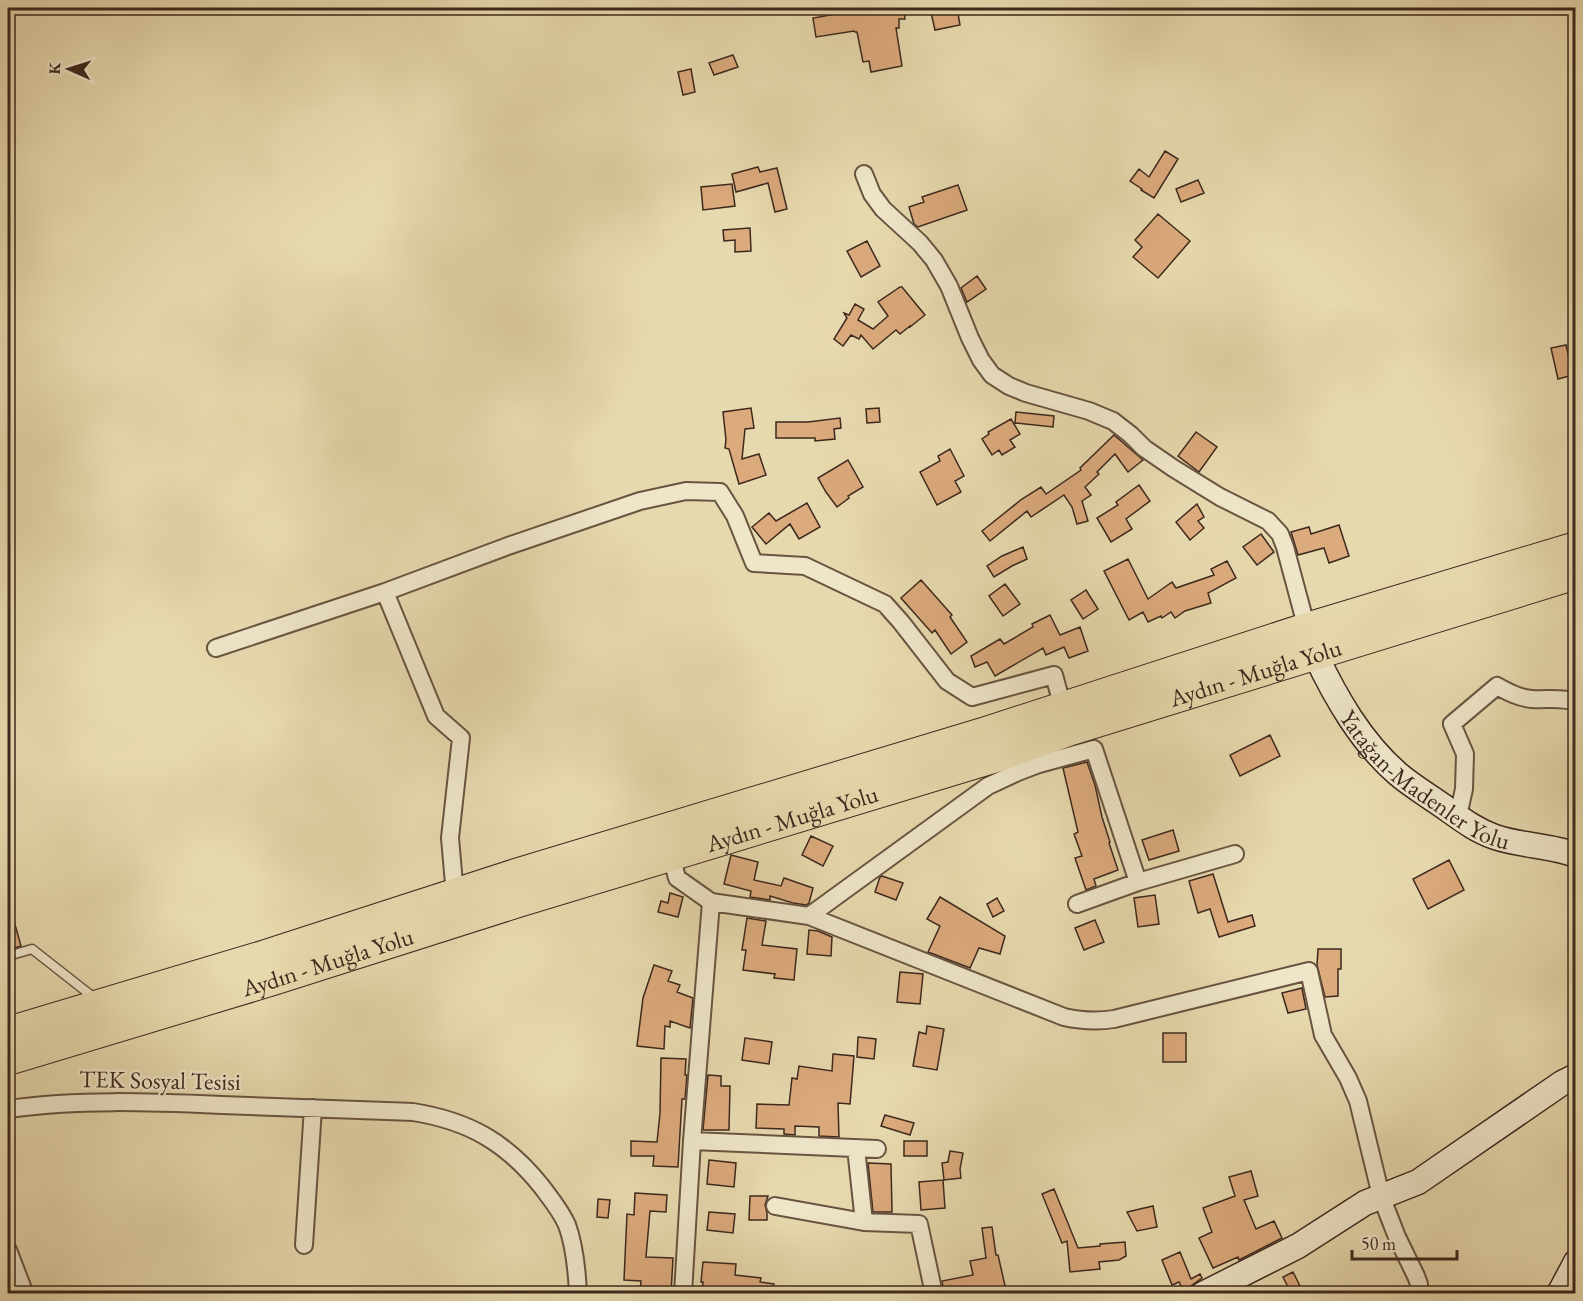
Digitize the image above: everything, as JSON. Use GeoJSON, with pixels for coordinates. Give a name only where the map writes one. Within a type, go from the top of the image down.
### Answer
{"type":"FeatureCollection","features":[{"type":"Feature","properties":{"kind":"highway","name":"Aydın - Muğla Yolu"},"geometry":{"type":"LineString","coordinates":[[8,1059],[273,980],[518,901],[993,757],[1575,548]]}},
{"type":"Feature","properties":{"kind":"highway","name":"Aydın - Muğla Yolu"},"geometry":{"type":"LineString","coordinates":[[20,1029],[266,956],[516,875],[1063,708],[1575,573]]}},
{"type":"Feature","properties":{"kind":"street"},"geometry":{"type":"LineString","coordinates":[[864,174],[872,194],[883,209],[920,243],[934,260],[949,286],[981,360],[992,375],[1026,393],[1089,411],[1113,421],[1144,448],[1173,468],[1220,497],[1268,521],[1280,534],[1285,547],[1311,641]]}},
{"type":"Feature","properties":{"kind":"street"},"geometry":{"type":"LineString","coordinates":[[216,648],[385,592],[508,546],[640,501],[686,491],[720,492],[735,516],[754,563],[805,566],[885,604],[947,681],[972,697],[1054,675],[1063,708]]}},
{"type":"Feature","properties":{"kind":"street"},"geometry":{"type":"LineString","coordinates":[[385,592],[436,716],[461,738],[450,838],[454,895]]}},
{"type":"Feature","properties":{"kind":"street","name":"Yatağan-Madenler Yolu"},"geometry":{"type":"LineString","coordinates":[[1311,641],[1332,689],[1371,747],[1400,776],[1475,828],[1506,841],[1572,850]]}},
{"type":"Feature","properties":{"kind":"street"},"geometry":{"type":"LineString","coordinates":[[1458,816],[1464,789],[1465,754],[1452,724],[1497,686],[1524,698],[1558,698],[1575,702]]}},
{"type":"Feature","properties":{"kind":"street"},"geometry":{"type":"LineString","coordinates":[[809,916],[988,786],[1039,764],[1094,749],[1138,882]]}},
{"type":"Feature","properties":{"kind":"street"},"geometry":{"type":"LineString","coordinates":[[1077,904],[1138,882],[1235,854]]}},
{"type":"Feature","properties":{"kind":"street"},"geometry":{"type":"LineString","coordinates":[[671,855],[677,878],[711,902],[809,916],[1064,1017],[1081,1021],[1096,1022],[1114,1019],[1309,971],[1323,1035],[1348,1078],[1358,1101],[1381,1196],[1396,1237],[1416,1276],[1419,1293]]}},
{"type":"Feature","properties":{"kind":"street"},"geometry":{"type":"LineString","coordinates":[[683,1293],[692,1141],[711,902]]}},
{"type":"Feature","properties":{"kind":"street"},"geometry":{"type":"LineString","coordinates":[[1203,1293],[1298,1246],[1365,1203],[1418,1182],[1575,1076]]}},
{"type":"Feature","properties":{"kind":"street","name":"TEK Sosyal Tesisi"},"geometry":{"type":"LineString","coordinates":[[8,1109],[82,1102],[153,1102],[413,1112],[437,1116],[465,1125],[489,1138],[520,1162],[557,1206],[567,1226],[573,1248],[578,1293]]}},
{"type":"Feature","properties":{"kind":"street"},"geometry":{"type":"LineString","coordinates":[[304,1245],[313,1108]]}},
{"type":"Feature","properties":{"kind":"street"},"geometry":{"type":"LineString","coordinates":[[692,1141],[877,1149]]}},
{"type":"Feature","properties":{"kind":"street"},"geometry":{"type":"LineString","coordinates":[[856,1148],[864,1222]]}},
{"type":"Feature","properties":{"kind":"street"},"geometry":{"type":"LineString","coordinates":[[775,1206],[864,1222],[919,1224],[934,1293]]}},
{"type":"Feature","properties":{"kind":"street"},"geometry":{"type":"LineString","coordinates":[[8,1250],[23,1289]]}},
{"type":"Feature","properties":{"kind":"street"},"geometry":{"type":"LineString","coordinates":[[1559,1293],[1575,1262]]}},
{"type":"Feature","properties":{"kind":"lane"},"geometry":{"type":"LineString","coordinates":[[8,956],[32,949],[102,1004]]}},
{"type":"Feature","properties":{"kind":"building"},"geometry":{"type":"Polygon","coordinates":[[[870,8],[904,8],[905,19],[899,19],[899,28],[896,28],[902,66],[871,72],[869,61],[863,62],[857,32],[816,37],[813,18],[870,8]]]}},
{"type":"Feature","properties":{"kind":"building"},"geometry":{"type":"Polygon","coordinates":[[[930,8],[957,8],[960,25],[935,30],[930,8]]]}},
{"type":"Feature","properties":{"kind":"building"},"geometry":{"type":"Polygon","coordinates":[[[733,55],[738,67],[714,75],[709,63],[733,55]]]}},
{"type":"Feature","properties":{"kind":"building"},"geometry":{"type":"Polygon","coordinates":[[[691,69],[695,92],[683,95],[678,72],[691,69]]]}},
{"type":"Feature","properties":{"kind":"building"},"geometry":{"type":"Polygon","coordinates":[[[1165,151],[1178,159],[1154,198],[1130,181],[1139,169],[1149,177],[1165,151]]]}},
{"type":"Feature","properties":{"kind":"building"},"geometry":{"type":"Polygon","coordinates":[[[758,167],[760,172],[777,168],[787,209],[775,212],[768,183],[736,192],[732,174],[758,167]]]}},
{"type":"Feature","properties":{"kind":"building"},"geometry":{"type":"Polygon","coordinates":[[[1198,180],[1204,193],[1181,202],[1176,189],[1198,180]]]}},
{"type":"Feature","properties":{"kind":"building"},"geometry":{"type":"Polygon","coordinates":[[[732,184],[735,206],[703,210],[701,187],[732,184]]]}},
{"type":"Feature","properties":{"kind":"building"},"geometry":{"type":"Polygon","coordinates":[[[958,185],[967,210],[918,227],[914,224],[909,207],[924,202],[922,197],[958,185]]]}},
{"type":"Feature","properties":{"kind":"building"},"geometry":{"type":"Polygon","coordinates":[[[1158,214],[1190,241],[1158,278],[1133,257],[1142,247],[1135,240],[1158,214]]]}},
{"type":"Feature","properties":{"kind":"building"},"geometry":{"type":"Polygon","coordinates":[[[750,228],[751,251],[735,252],[735,240],[724,241],[723,230],[750,228]]]}},
{"type":"Feature","properties":{"kind":"building"},"geometry":{"type":"Polygon","coordinates":[[[867,241],[880,266],[861,277],[847,251],[867,241]]]}},
{"type":"Feature","properties":{"kind":"building"},"geometry":{"type":"Polygon","coordinates":[[[977,276],[986,289],[967,302],[961,288],[977,276]]]}},
{"type":"Feature","properties":{"kind":"building"},"geometry":{"type":"Polygon","coordinates":[[[900,287],[925,315],[910,327],[900,334],[896,330],[873,349],[861,335],[859,339],[851,335],[843,346],[834,339],[847,318],[844,313],[849,315],[855,304],[864,309],[858,320],[873,329],[888,316],[878,302],[900,287]]]}},
{"type":"Feature","properties":{"kind":"building"},"geometry":{"type":"Polygon","coordinates":[[[1566,345],[1573,375],[1558,379],[1551,348],[1566,345]]]}},
{"type":"Feature","properties":{"kind":"building"},"geometry":{"type":"Polygon","coordinates":[[[751,408],[754,428],[745,429],[742,459],[759,454],[766,475],[739,484],[729,449],[725,448],[723,412],[751,408]]]}},
{"type":"Feature","properties":{"kind":"building"},"geometry":{"type":"Polygon","coordinates":[[[879,408],[880,422],[867,423],[866,409],[879,408]]]}},
{"type":"Feature","properties":{"kind":"building"},"geometry":{"type":"Polygon","coordinates":[[[1016,412],[1054,416],[1053,427],[1015,423],[1016,412]]]}},
{"type":"Feature","properties":{"kind":"building"},"geometry":{"type":"Polygon","coordinates":[[[840,418],[841,428],[834,429],[835,439],[815,441],[815,438],[776,438],[776,422],[808,422],[840,418]]]}},
{"type":"Feature","properties":{"kind":"building"},"geometry":{"type":"Polygon","coordinates":[[[1011,419],[1020,434],[1010,440],[1015,447],[1002,455],[999,450],[992,455],[982,439],[989,434],[988,432],[1011,419]]]}},
{"type":"Feature","properties":{"kind":"building"},"geometry":{"type":"Polygon","coordinates":[[[1196,432],[1217,447],[1199,472],[1178,456],[1196,432]]]}},
{"type":"Feature","properties":{"kind":"building"},"geometry":{"type":"Polygon","coordinates":[[[1114,435],[1143,460],[1128,472],[1115,454],[1097,472],[1099,474],[1085,487],[1091,495],[1082,501],[1088,521],[1077,524],[1072,507],[1064,495],[1031,517],[1027,511],[990,541],[982,531],[1041,487],[1046,494],[1081,470],[1080,468],[1114,435]]]}},
{"type":"Feature","properties":{"kind":"building"},"geometry":{"type":"Polygon","coordinates":[[[950,449],[964,476],[955,481],[961,492],[937,505],[920,472],[940,461],[938,456],[950,449]]]}},
{"type":"Feature","properties":{"kind":"building"},"geometry":{"type":"Polygon","coordinates":[[[848,460],[863,487],[848,496],[849,498],[837,507],[818,478],[848,460]]]}},
{"type":"Feature","properties":{"kind":"building"},"geometry":{"type":"Polygon","coordinates":[[[1139,485],[1150,501],[1126,519],[1132,529],[1111,542],[1097,518],[1118,505],[1116,502],[1139,485]]]}},
{"type":"Feature","properties":{"kind":"building"},"geometry":{"type":"Polygon","coordinates":[[[807,503],[820,527],[799,539],[790,524],[766,544],[752,527],[769,513],[776,521],[807,503]]]}},
{"type":"Feature","properties":{"kind":"building"},"geometry":{"type":"Polygon","coordinates":[[[1197,504],[1204,517],[1198,521],[1204,528],[1190,540],[1176,522],[1197,504]]]}},
{"type":"Feature","properties":{"kind":"building"},"geometry":{"type":"Polygon","coordinates":[[[1339,525],[1349,556],[1329,563],[1324,548],[1298,555],[1291,532],[1309,527],[1311,534],[1339,525]]]}},
{"type":"Feature","properties":{"kind":"building"},"geometry":{"type":"Polygon","coordinates":[[[1261,534],[1274,552],[1257,565],[1243,547],[1261,534]]]}},
{"type":"Feature","properties":{"kind":"building"},"geometry":{"type":"Polygon","coordinates":[[[1023,547],[1027,559],[994,577],[987,566],[1002,556],[1023,547]]]}},
{"type":"Feature","properties":{"kind":"building"},"geometry":{"type":"Polygon","coordinates":[[[1128,559],[1148,599],[1172,582],[1176,588],[1214,575],[1211,569],[1227,561],[1236,578],[1208,593],[1211,603],[1185,611],[1175,618],[1171,612],[1162,618],[1161,616],[1148,622],[1143,612],[1129,620],[1104,571],[1128,559]]]}},
{"type":"Feature","properties":{"kind":"building"},"geometry":{"type":"Polygon","coordinates":[[[921,580],[952,615],[950,617],[967,642],[951,654],[935,630],[932,633],[901,598],[921,580]]]}},
{"type":"Feature","properties":{"kind":"building"},"geometry":{"type":"Polygon","coordinates":[[[1005,584],[1020,604],[1003,616],[989,596],[1005,584]]]}},
{"type":"Feature","properties":{"kind":"building"},"geometry":{"type":"Polygon","coordinates":[[[1086,590],[1098,609],[1083,619],[1071,600],[1086,590]]]}},
{"type":"Feature","properties":{"kind":"building"},"geometry":{"type":"Polygon","coordinates":[[[1050,615],[1060,635],[1080,627],[1088,651],[1069,658],[1064,647],[1046,655],[1043,648],[995,676],[987,662],[975,667],[971,656],[1000,639],[1004,644],[1033,627],[1032,624],[1050,615]]]}},
{"type":"Feature","properties":{"kind":"building"},"geometry":{"type":"Polygon","coordinates":[[[1270,735],[1280,756],[1240,776],[1230,755],[1270,735]]]}},
{"type":"Feature","properties":{"kind":"building"},"geometry":{"type":"Polygon","coordinates":[[[1087,762],[1118,870],[1094,879],[1096,886],[1086,890],[1075,858],[1082,856],[1074,834],[1078,832],[1063,768],[1087,762]]]}},
{"type":"Feature","properties":{"kind":"building"},"geometry":{"type":"Polygon","coordinates":[[[1173,830],[1179,851],[1149,860],[1142,840],[1173,830]]]}},
{"type":"Feature","properties":{"kind":"building"},"geometry":{"type":"Polygon","coordinates":[[[811,836],[833,846],[823,866],[802,855],[811,836]]]}},
{"type":"Feature","properties":{"kind":"building"},"geometry":{"type":"Polygon","coordinates":[[[731,855],[758,862],[754,880],[781,886],[784,878],[813,888],[809,903],[806,905],[793,903],[770,896],[770,900],[750,897],[751,891],[724,884],[731,855]]]}},
{"type":"Feature","properties":{"kind":"building"},"geometry":{"type":"Polygon","coordinates":[[[1449,860],[1464,890],[1428,909],[1413,879],[1449,860]]]}},
{"type":"Feature","properties":{"kind":"building"},"geometry":{"type":"Polygon","coordinates":[[[1213,874],[1228,922],[1252,915],[1255,926],[1219,937],[1210,909],[1198,913],[1189,881],[1213,874]]]}},
{"type":"Feature","properties":{"kind":"building"},"geometry":{"type":"Polygon","coordinates":[[[882,876],[903,883],[896,900],[875,892],[882,876]]]}},
{"type":"Feature","properties":{"kind":"building"},"geometry":{"type":"Polygon","coordinates":[[[670,893],[683,897],[678,917],[658,912],[661,901],[668,903],[670,893]]]}},
{"type":"Feature","properties":{"kind":"building"},"geometry":{"type":"Polygon","coordinates":[[[1155,895],[1159,924],[1138,927],[1134,898],[1155,895]]]}},
{"type":"Feature","properties":{"kind":"building"},"geometry":{"type":"Polygon","coordinates":[[[940,897],[1005,936],[1000,954],[979,948],[970,968],[928,952],[940,926],[927,919],[940,897]]]}},
{"type":"Feature","properties":{"kind":"building"},"geometry":{"type":"Polygon","coordinates":[[[997,898],[1004,911],[993,917],[987,904],[997,898]]]}},
{"type":"Feature","properties":{"kind":"building"},"geometry":{"type":"Polygon","coordinates":[[[8,910],[11,910],[21,946],[8,950],[8,910]]]}},
{"type":"Feature","properties":{"kind":"building"},"geometry":{"type":"Polygon","coordinates":[[[747,918],[766,921],[762,945],[797,949],[794,980],[774,978],[775,974],[743,970],[746,950],[742,950],[747,918]]]}},
{"type":"Feature","properties":{"kind":"building"},"geometry":{"type":"Polygon","coordinates":[[[1095,920],[1104,942],[1084,950],[1075,928],[1095,920]]]}},
{"type":"Feature","properties":{"kind":"building"},"geometry":{"type":"Polygon","coordinates":[[[809,930],[832,937],[831,956],[807,954],[809,930]]]}},
{"type":"Feature","properties":{"kind":"building"},"geometry":{"type":"Polygon","coordinates":[[[1318,949],[1341,949],[1338,996],[1325,997],[1317,965],[1318,949]]]}},
{"type":"Feature","properties":{"kind":"building"},"geometry":{"type":"Polygon","coordinates":[[[654,965],[672,971],[668,981],[680,985],[677,992],[693,998],[690,1028],[670,1021],[670,1027],[665,1026],[664,1049],[637,1046],[643,998],[654,965]]]}},
{"type":"Feature","properties":{"kind":"building"},"geometry":{"type":"Polygon","coordinates":[[[900,972],[923,974],[920,1004],[897,1002],[900,972]]]}},
{"type":"Feature","properties":{"kind":"building"},"geometry":{"type":"Polygon","coordinates":[[[1302,988],[1306,1009],[1288,1013],[1282,993],[1302,988]]]}},
{"type":"Feature","properties":{"kind":"building"},"geometry":{"type":"Polygon","coordinates":[[[927,1026],[944,1029],[937,1070],[913,1066],[919,1032],[926,1034],[927,1026]]]}},
{"type":"Feature","properties":{"kind":"building"},"geometry":{"type":"Polygon","coordinates":[[[1163,1033],[1186,1033],[1186,1062],[1163,1062],[1163,1033]]]}},
{"type":"Feature","properties":{"kind":"building"},"geometry":{"type":"Polygon","coordinates":[[[858,1037],[876,1039],[874,1059],[857,1057],[858,1037]]]}},
{"type":"Feature","properties":{"kind":"building"},"geometry":{"type":"Polygon","coordinates":[[[745,1038],[772,1042],[769,1064],[742,1060],[745,1038]]]}},
{"type":"Feature","properties":{"kind":"building"},"geometry":{"type":"Polygon","coordinates":[[[833,1054],[854,1056],[850,1104],[838,1103],[839,1137],[819,1136],[819,1127],[795,1126],[795,1135],[784,1134],[784,1129],[756,1128],[757,1104],[789,1105],[792,1078],[797,1079],[799,1066],[832,1071],[833,1054]]]}},
{"type":"Feature","properties":{"kind":"building"},"geometry":{"type":"Polygon","coordinates":[[[661,1058],[686,1059],[685,1075],[687,1075],[685,1099],[682,1099],[678,1167],[653,1166],[654,1156],[631,1156],[631,1141],[657,1142],[661,1058]]]}},
{"type":"Feature","properties":{"kind":"building"},"geometry":{"type":"Polygon","coordinates":[[[708,1075],[721,1076],[721,1086],[730,1086],[729,1130],[703,1130],[708,1075]]]}},
{"type":"Feature","properties":{"kind":"building"},"geometry":{"type":"Polygon","coordinates":[[[885,1115],[914,1123],[910,1135],[881,1126],[885,1115]]]}},
{"type":"Feature","properties":{"kind":"building"},"geometry":{"type":"Polygon","coordinates":[[[904,1141],[927,1141],[927,1156],[904,1156],[904,1141]]]}},
{"type":"Feature","properties":{"kind":"building"},"geometry":{"type":"Polygon","coordinates":[[[950,1151],[963,1153],[961,1178],[944,1180],[942,1163],[948,1162],[950,1151]]]}},
{"type":"Feature","properties":{"kind":"building"},"geometry":{"type":"Polygon","coordinates":[[[709,1160],[736,1163],[734,1187],[707,1184],[709,1160]]]}},
{"type":"Feature","properties":{"kind":"building"},"geometry":{"type":"Polygon","coordinates":[[[868,1163],[891,1164],[892,1212],[873,1212],[868,1163]]]}},
{"type":"Feature","properties":{"kind":"building"},"geometry":{"type":"Polygon","coordinates":[[[1251,1171],[1258,1196],[1244,1200],[1256,1229],[1274,1221],[1282,1238],[1239,1260],[1238,1257],[1213,1268],[1199,1238],[1212,1232],[1203,1208],[1235,1196],[1229,1177],[1251,1171]]]}},
{"type":"Feature","properties":{"kind":"building"},"geometry":{"type":"Polygon","coordinates":[[[943,1180],[945,1208],[921,1210],[919,1182],[943,1180]]]}},
{"type":"Feature","properties":{"kind":"building"},"geometry":{"type":"Polygon","coordinates":[[[1054,1189],[1078,1248],[1125,1242],[1126,1256],[1119,1260],[1099,1262],[1100,1269],[1070,1272],[1067,1241],[1062,1243],[1042,1194],[1054,1189]]]}},
{"type":"Feature","properties":{"kind":"building"},"geometry":{"type":"Polygon","coordinates":[[[635,1193],[667,1195],[666,1212],[650,1211],[646,1257],[673,1258],[671,1293],[640,1293],[641,1281],[624,1280],[627,1214],[634,1215],[635,1193]]]}},
{"type":"Feature","properties":{"kind":"building"},"geometry":{"type":"Polygon","coordinates":[[[750,1196],[768,1196],[765,1205],[767,1220],[749,1220],[750,1196]]]}},
{"type":"Feature","properties":{"kind":"building"},"geometry":{"type":"Polygon","coordinates":[[[598,1199],[610,1200],[608,1218],[597,1217],[598,1199]]]}},
{"type":"Feature","properties":{"kind":"building"},"geometry":{"type":"Polygon","coordinates":[[[1153,1206],[1157,1227],[1137,1231],[1127,1212],[1153,1206]]]}},
{"type":"Feature","properties":{"kind":"building"},"geometry":{"type":"Polygon","coordinates":[[[709,1212],[735,1214],[733,1233],[707,1230],[709,1212]]]}},
{"type":"Feature","properties":{"kind":"building"},"geometry":{"type":"Polygon","coordinates":[[[992,1227],[996,1255],[998,1255],[1006,1290],[990,1293],[944,1293],[942,1281],[973,1275],[970,1261],[986,1258],[982,1228],[992,1227]]]}},
{"type":"Feature","properties":{"kind":"building"},"geometry":{"type":"Polygon","coordinates":[[[1180,1252],[1191,1279],[1200,1274],[1202,1278],[1191,1286],[1189,1293],[1185,1293],[1179,1282],[1172,1285],[1162,1260],[1180,1252]]]}},
{"type":"Feature","properties":{"kind":"building"},"geometry":{"type":"Polygon","coordinates":[[[703,1262],[736,1264],[735,1275],[761,1278],[760,1282],[774,1284],[773,1293],[702,1293],[703,1262]]]}},
{"type":"Feature","properties":{"kind":"building"},"geometry":{"type":"Polygon","coordinates":[[[1293,1272],[1300,1286],[1290,1291],[1283,1277],[1293,1272]]]}}]}
